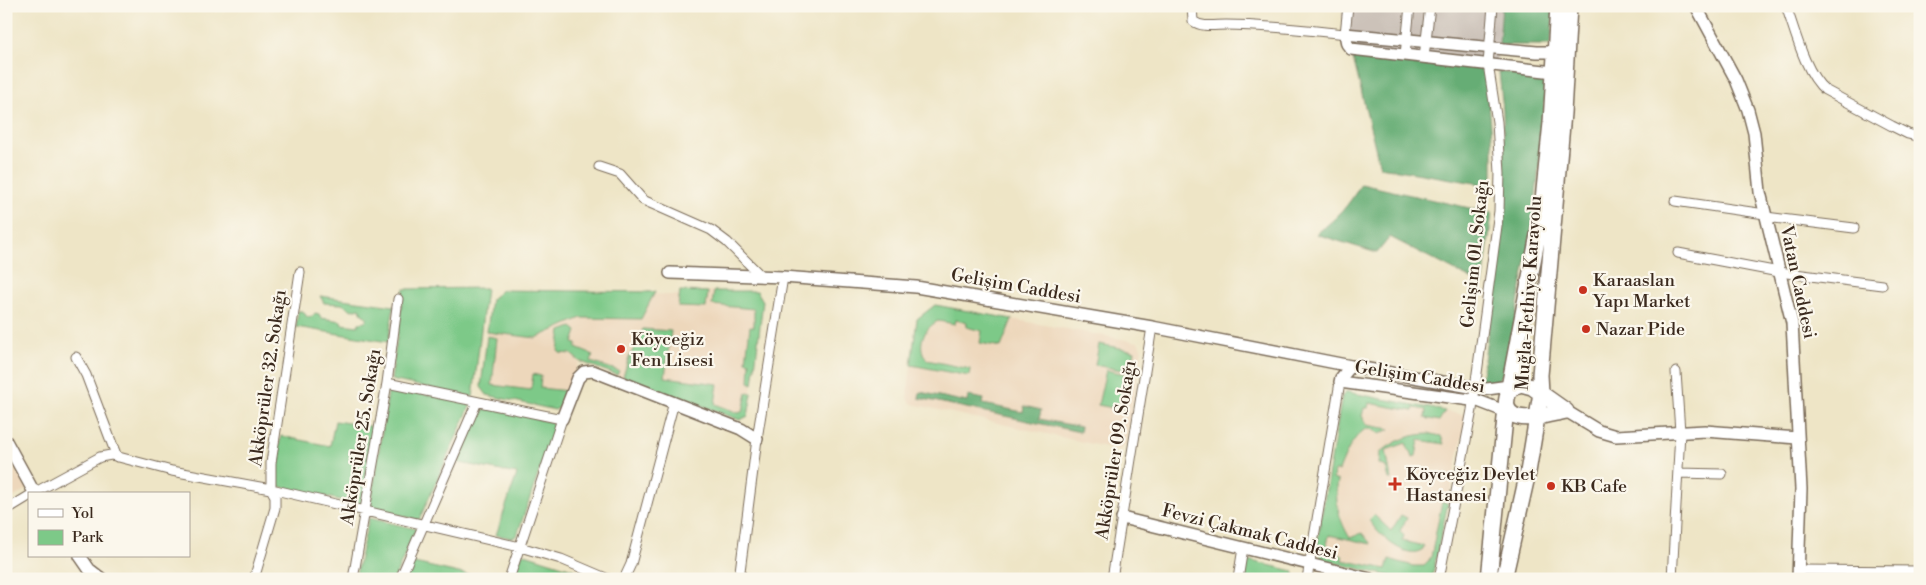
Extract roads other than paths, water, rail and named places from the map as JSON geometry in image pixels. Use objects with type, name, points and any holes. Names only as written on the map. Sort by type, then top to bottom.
[{"type":"highway","name":"Muğla-Fethiye Karayolu","points":[[1489,579],[1510,399],[1541,219],[1558,6]]},
{"type":"highway","name":"Muğla-Fethiye Karayolu","points":[[1504,579],[1528,472],[1540,375],[1563,113],[1569,6]]},
{"type":"highway","points":[[1527,384],[1536,404],[1521,417],[1510,399],[1527,384]]},
{"type":"highway","points":[[1536,404],[1566,412]]},
{"type":"highway","points":[[1536,404],[1566,412]]},
{"type":"street","points":[[1192,6],[1193,21],[1196,24],[1252,26],[1489,48],[1555,52]]},
{"type":"street","points":[[1348,6],[1345,34],[1347,44],[1351,50],[1554,72]]},
{"type":"street","points":[[1405,55],[1410,6]]},
{"type":"street","points":[[1424,57],[1430,6]]},
{"type":"street","name":"Gelişim 01. Sokağı","points":[[1439,579],[1474,400],[1496,244],[1500,192],[1495,107],[1488,64],[1492,6]]},
{"type":"street","name":"Vatan Caddesi","points":[[1696,6],[1736,80],[1748,110],[1754,134],[1757,177],[1793,335],[1801,489],[1798,575]]},
{"type":"street","points":[[1786,6],[1818,84],[1825,90],[1892,126],[1908,134],[1920,137]]},
{"type":"street","points":[[599,167],[620,174],[643,200],[711,230],[727,242],[762,277]]},
{"type":"street","points":[[1675,201],[1854,228]]},
{"type":"street","points":[[1678,253],[1779,272],[1882,285]]},
{"type":"street","name":"Akköprüler 32. Sokağı","points":[[254,579],[276,508],[271,489],[271,463],[300,272]]},
{"type":"street","name":"Gelişim Caddesi","points":[[670,273],[916,287],[1152,327],[1351,366],[1487,389],[1510,399]]},
{"type":"street","points":[[739,579],[757,439],[783,278]]},
{"type":"street","name":"Akköprüler 25. Sokağı","points":[[353,579],[387,383],[398,299]]},
{"type":"street","name":"Akköprüler 09. Sokağı","points":[[1112,579],[1152,327]]},
{"type":"street","points":[[76,356],[86,375],[116,457]]},
{"type":"street","name":"Gelişim Caddesi","points":[[1351,366],[1340,382],[1487,403],[1510,399]]},
{"type":"street","points":[[509,579],[562,419],[581,374],[593,371],[741,429],[757,439]]},
{"type":"street","points":[[1672,579],[1680,432],[1676,372]]},
{"type":"street","points":[[1307,579],[1340,382]]},
{"type":"street","points":[[387,383],[562,419]]},
{"type":"street","points":[[400,579],[476,402]]},
{"type":"street","points":[[624,579],[631,564],[674,402]]},
{"type":"street","points":[[1566,412],[1589,426],[1611,435],[1634,436],[1716,431],[1797,438]]},
{"type":"street","points":[[6,441],[32,492]]},
{"type":"street","points":[[37,492],[106,455],[172,471],[271,489],[520,547],[561,560],[608,579]]},
{"type":"street","points":[[1678,473],[1722,474]]},
{"type":"street","points":[[6,510],[28,497]]},
{"type":"street","name":"Fevzi Çakmak Caddesi","points":[[1122,518],[1370,579]]},
{"type":"street","points":[[1238,579],[1243,548]]},
{"type":"street","points":[[81,558],[89,569],[102,579]]},
{"type":"street","points":[[1798,575],[1920,572]]},
{"type":"place","name":"Karaaslan Yapı Market","points":[[1583,290]]},
{"type":"place","name":"Nazar Pide","points":[[1586,329]]},
{"type":"place","name":"Köyceğiz Fen Lisesi","points":[[621,349]]},
{"type":"place","name":"Köyceğiz Devlet Hastanesi","points":[[1395,484]]},
{"type":"place","name":"KB Cafe","points":[[1551,486]]}]
